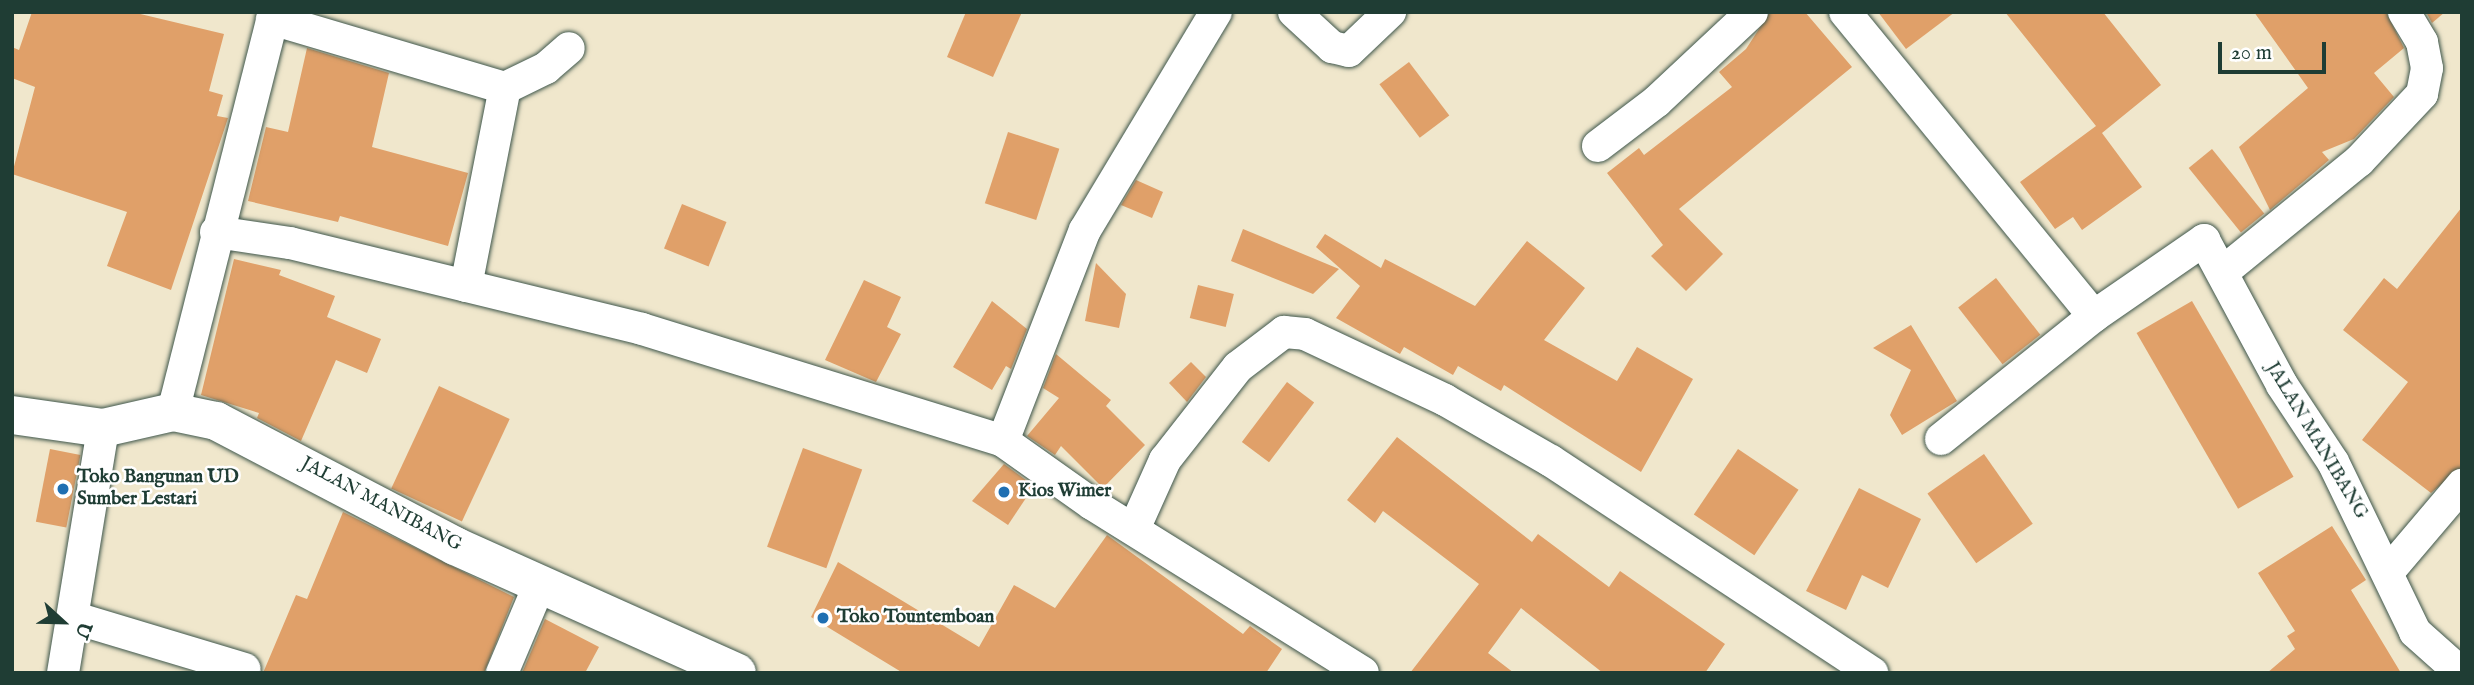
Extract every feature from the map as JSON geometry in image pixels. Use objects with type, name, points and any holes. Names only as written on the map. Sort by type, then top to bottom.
[{"type":"street","points":[[1003,441],[1085,230],[1216,12]]},
{"type":"street","points":[[1294,12],[1332,47],[1349,51],[1390,12]]},
{"type":"street","points":[[1598,146],[1657,101],[1752,12]]},
{"type":"street","points":[[1845,12],[2094,316],[1941,439]]},
{"type":"street","points":[[2224,271],[2359,161],[2423,94],[2427,68],[2422,42],[2404,12]]},
{"type":"street","points":[[173,412],[216,232],[273,16],[505,88],[547,68],[569,48]]},
{"type":"street","points":[[466,286],[505,88]]},
{"type":"street","points":[[216,232],[466,286],[642,329],[1003,441],[1134,528],[1363,673]]},
{"type":"street","name":"JALAN MANIBANG","points":[[2094,316],[2204,240],[2224,271],[2248,327],[2333,462],[2389,571],[2415,632],[2461,673]]},
{"type":"street","points":[[1134,528],[1165,460],[1238,367],[1284,332],[1305,334],[1445,400],[1551,461],[1872,673]]},
{"type":"street","name":"JALAN MANIBANG","points":[[12,415],[103,428],[173,412],[216,421],[264,443],[539,586],[737,673]]},
{"type":"street","points":[[63,673],[75,618],[103,428]]},
{"type":"street","points":[[2389,571],[2462,485]]},
{"type":"street","points":[[502,673],[539,586]]},
{"type":"street","points":[[75,618],[244,669]]},
{"type":"building","points":[[32,12],[132,12],[224,34],[209,91],[223,95],[217,116],[228,118],[171,290],[107,266],[127,212],[12,174],[35,87],[12,78],[12,47],[19,50]]},
{"type":"building","points":[[966,12],[1022,12],[993,77],[947,57]]},
{"type":"building","points":[[1770,12],[1805,12],[1852,67],[1679,209],[1723,254],[1686,291],[1651,256],[1663,245],[1607,173],[1639,148],[1644,155],[1732,87],[1719,72],[1746,49]]},
{"type":"building","points":[[1878,12],[1955,12],[1906,49]]},
{"type":"building","points":[[2005,12],[2103,12],[2161,85],[2102,133],[2142,187],[2082,230],[2073,217],[2055,229],[2020,182],[2096,126]]},
{"type":"building","points":[[2254,12],[2386,12],[2404,48],[2374,73],[2394,97],[2354,139],[2322,152],[2329,160],[2270,210],[2239,147],[2308,88]]},
{"type":"building","points":[[2426,12],[2445,12],[2432,23]]},
{"type":"building","points":[[307,48],[389,73],[372,147],[468,173],[448,246],[340,216],[338,222],[248,201],[266,127],[288,132]]},
{"type":"building","points":[[1409,62],[1449,116],[1420,138],[1379,84]]},
{"type":"building","points":[[1008,132],[1059,149],[1036,220],[985,203]]},
{"type":"building","points":[[2212,149],[2264,214],[2241,232],[2189,168]]},
{"type":"building","points":[[1136,180],[1163,192],[1152,218],[1121,205]]},
{"type":"building","points":[[682,204],[727,222],[709,266],[664,249]]},
{"type":"building","points":[[2462,207],[2462,467],[2431,493],[2362,440],[2408,382],[2343,330],[2384,278],[2397,289]]},
{"type":"building","points":[[1243,229],[1339,269],[1313,294],[1231,261]]},
{"type":"building","points":[[1325,234],[1381,268],[1385,259],[1475,306],[1527,241],[1585,288],[1544,340],[1617,381],[1637,347],[1693,379],[1641,472],[1504,385],[1501,391],[1458,366],[1453,375],[1404,347],[1400,354],[1336,318],[1360,286],[1316,247]]},
{"type":"building","points":[[234,259],[281,270],[279,275],[335,296],[327,317],[381,339],[367,373],[336,360],[301,441],[257,418],[259,413],[201,395]]},
{"type":"building","points":[[1096,263],[1126,294],[1119,328],[1085,321]]},
{"type":"building","points":[[1996,278],[2040,335],[2003,364],[1958,308]]},
{"type":"building","points":[[864,280],[901,297],[887,327],[901,334],[876,382],[825,360]]},
{"type":"building","points":[[1198,285],[1234,294],[1226,327],[1190,318]]},
{"type":"building","points":[[992,301],[1027,329],[1011,369],[1006,366],[992,390],[953,367]]},
{"type":"building","points":[[2192,301],[2294,477],[2238,509],[2137,333]]},
{"type":"building","points":[[1911,325],[1957,401],[1902,435],[1890,415],[1911,370],[1873,348]]},
{"type":"building","points":[[1056,354],[1111,400],[1106,406],[1145,445],[1103,488],[1061,446],[1055,455],[1027,436],[1059,398],[1043,388]]},
{"type":"building","points":[[1191,362],[1206,377],[1187,402],[1169,383]]},
{"type":"building","points":[[1287,382],[1314,402],[1269,462],[1242,442]]},
{"type":"building","points":[[439,386],[510,419],[462,521],[391,488]]},
{"type":"building","points":[[1397,437],[1532,542],[1538,534],[1609,587],[1620,571],[1725,644],[1705,673],[1603,673],[1521,608],[1488,653],[1514,673],[1410,673],[1479,584],[1383,511],[1375,523],[1347,500]]},
{"type":"building","points":[[803,448],[862,470],[826,568],[767,547]]},
{"type":"building","name":"Toko Bangunan UD Sumber Lestari","points":[[50,449],[80,455],[66,528],[36,522]]},
{"type":"building","points":[[1738,449],[1799,490],[1754,555],[1694,514]]},
{"type":"building","points":[[1984,454],[2033,524],[1976,563],[1927,494]]},
{"type":"building","name":"Kios Wimer","points":[[1004,464],[1034,486],[1008,525],[972,501]]},
{"type":"building","points":[[1859,488],[1921,519],[1888,588],[1862,575],[1846,610],[1806,591]]},
{"type":"building","points":[[343,512],[514,597],[484,673],[263,673],[296,595],[307,599]]},
{"type":"building","points":[[2332,526],[2366,580],[2351,590],[2401,673],[2267,673],[2295,649],[2287,636],[2295,631],[2258,573]]},
{"type":"building","points":[[1107,535],[1243,634],[1250,626],[1282,649],[1266,673],[903,673],[811,617],[838,562],[979,647],[1014,585],[1055,608]]},
{"type":"building","points":[[545,619],[599,647],[585,673],[522,673]]},
{"type":"place","name":"Toko Bangunan UD Sumber Lestari","points":[[63,489]]},
{"type":"place","name":"Kios Wimer","points":[[1004,492]]},
{"type":"place","name":"Toko Tountemboan","points":[[823,618]]}]
